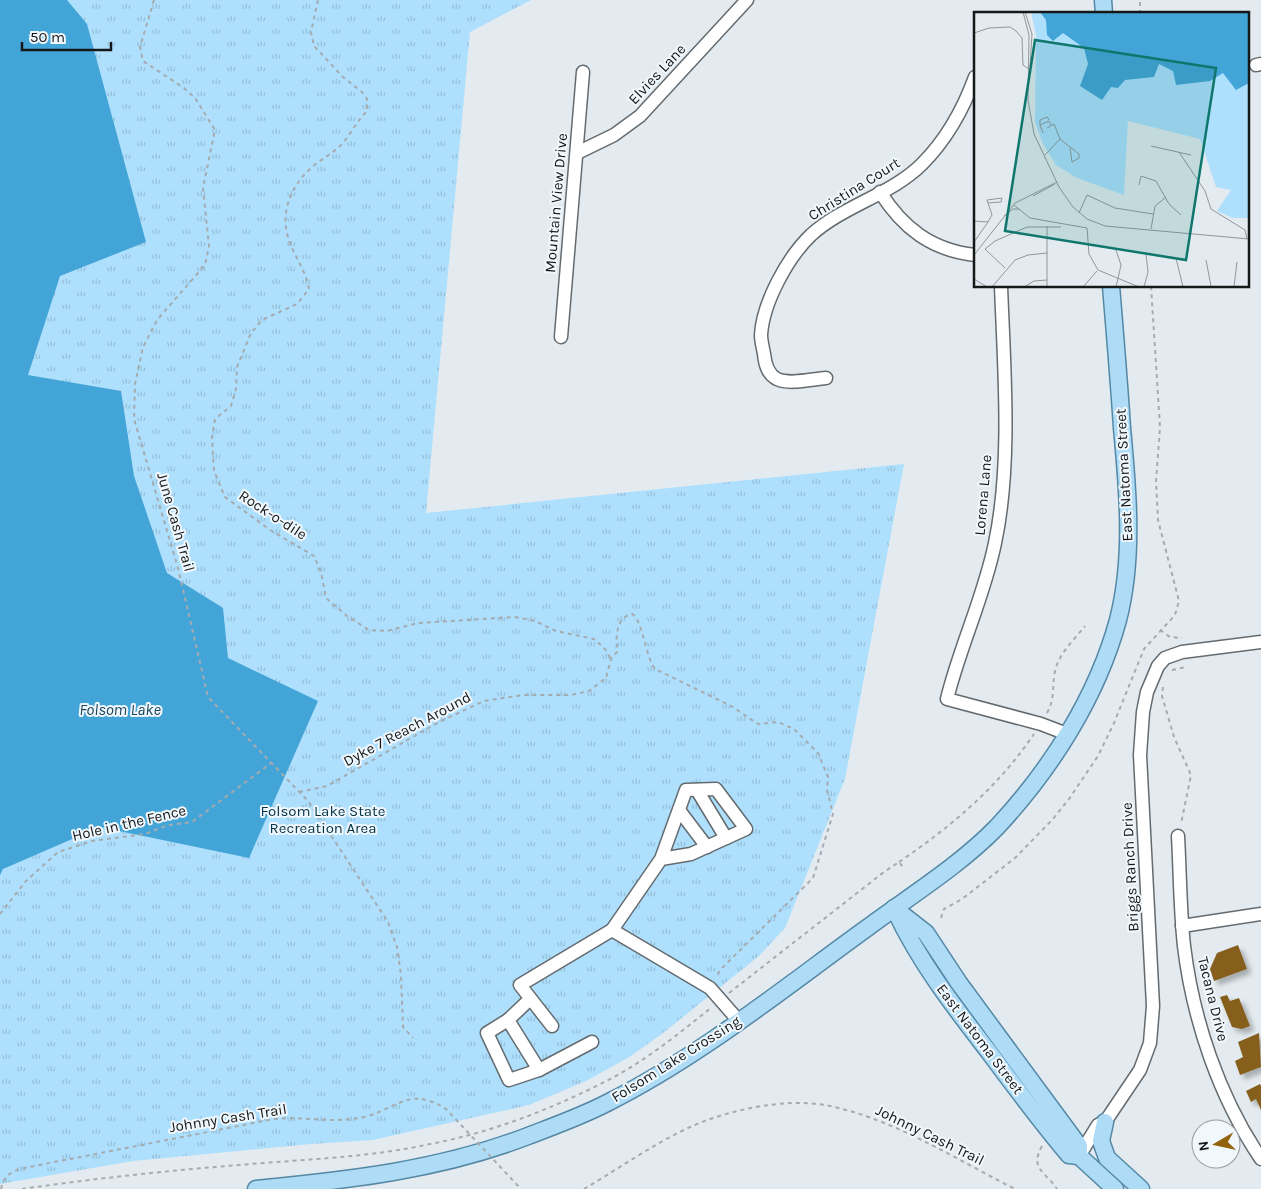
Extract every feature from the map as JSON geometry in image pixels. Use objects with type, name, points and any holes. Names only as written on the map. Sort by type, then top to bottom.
[{"type":"main road","name":"East Natoma Street","points":[[894,908],[970,851],[996,828],[1037,780],[1067,734],[1099,675],[1119,618],[1128,555],[1127,488],[1110,288]]},
{"type":"main road","name":"East Natoma Street","points":[[894,908],[910,943],[963,1018],[1052,1135],[1069,1155],[1079,1156],[1115,1189]]},
{"type":"main road","name":"East Natoma Street","points":[[894,908],[926,933],[959,982],[1079,1146],[1079,1156]]},
{"type":"main road","name":"Folsom Lake Crossing","points":[[256,1189],[397,1173],[437,1164],[526,1137],[606,1104],[670,1067],[894,908]]},
{"type":"main road","points":[[1105,1122],[1101,1141],[1107,1158],[1141,1189]]},
{"type":"street","name":"Elvies Lane","points":[[577,154],[614,135],[640,116],[747,0]]},
{"type":"street","name":"Mountain View Drive","points":[[561,338],[583,72]]},
{"type":"street","name":"Christina Court","points":[[826,378],[785,381],[777,379],[768,371],[761,335],[775,290],[784,269],[796,251],[825,223],[880,192],[921,165],[936,148],[965,106],[974,80]]},
{"type":"street","points":[[880,192],[897,217],[923,239],[948,250],[974,254]]},
{"type":"street","name":"Lorena Lane","points":[[1001,288],[1004,470],[1001,509],[986,576],[954,671],[947,699],[1041,724]]},
{"type":"street","name":"Briggs Ranch Drive","points":[[1079,1156],[1098,1125],[1105,1122],[1140,1070],[1150,1043],[1152,1024],[1140,755],[1143,712],[1147,692],[1158,666],[1165,658],[1182,652],[1261,642]]},
{"type":"street","points":[[1041,724],[1067,734]]},
{"type":"street","points":[[552,1026],[520,985],[612,930],[661,859],[686,790],[716,789],[746,829],[691,854],[661,859]]},
{"type":"street","points":[[697,790],[726,838]]},
{"type":"street","points":[[679,810],[707,847]]},
{"type":"street","name":"Tacana Drive","points":[[1178,836],[1182,926],[1190,983],[1209,1052],[1237,1117],[1261,1159]]},
{"type":"street","points":[[1182,926],[1261,914]]},
{"type":"street","points":[[612,930],[710,988],[738,1020]]},
{"type":"street","points":[[530,999],[508,1020],[487,1033],[509,1080],[539,1070],[592,1042]]},
{"type":"street","points":[[508,1020],[539,1070]]},
{"type":"path","name":"June Cash Trail","points":[[154,0],[140,46],[144,61],[184,88],[195,98],[215,130],[203,188],[209,246],[205,265],[157,320],[144,347],[135,384],[134,419],[178,568],[208,697],[309,802],[388,922],[396,947],[401,976],[400,999],[403,1027],[413,1038]]},
{"type":"path","name":"Rock-o-dile","points":[[318,0],[311,32],[314,46],[343,77],[362,92],[367,99],[367,111],[356,122],[341,145],[326,159],[312,167],[293,190],[285,212],[287,233],[297,261],[308,279],[309,289],[297,304],[262,320],[251,333],[237,367],[236,389],[231,406],[215,419],[212,438],[214,471],[225,497],[270,530],[314,556],[321,572],[326,598],[347,616],[369,630],[387,631],[418,623],[515,618],[534,621],[556,631],[594,639],[605,648],[611,660]]},
{"type":"path","name":"Dyke 7 Reach Around","points":[[299,792],[327,786],[439,722],[484,701],[523,695],[571,695],[590,691],[606,678],[611,660],[617,652],[616,641],[620,621],[626,615],[632,614],[640,623],[642,640],[655,669],[730,706],[758,724],[778,722],[794,729],[818,753],[828,776],[827,790],[833,814],[813,878],[721,969],[710,988]]},
{"type":"path","points":[[22,1189],[156,1173],[380,1153],[433,1144],[483,1131],[567,1100],[616,1076],[660,1048],[899,862],[970,810],[1006,772],[1041,724],[1050,708],[1055,670],[1060,657],[1085,626]]},
{"type":"path","points":[[1160,630],[1170,637],[1182,638]]},
{"type":"path","points":[[1168,675],[1172,670],[1186,667]]},
{"type":"path","points":[[1164,680],[1162,696],[1164,704],[1174,737],[1190,775],[1178,836]]},
{"type":"path","name":"Hole in the Fence","points":[[0,914],[26,881],[58,852],[92,841],[145,834],[168,825],[192,822],[271,763]]},
{"type":"path","points":[[899,862],[903,867]]},
{"type":"path","name":"Johnny Cash Trail","points":[[4,1179],[9,1173],[24,1168],[288,1118],[343,1121],[382,1113],[409,1099],[436,1103],[446,1109],[521,1189]]},
{"type":"path","name":"Johnny Cash Trail","points":[[584,1189],[686,1129],[712,1118],[762,1107],[813,1104],[867,1117],[899,1130],[1015,1189]]},
{"type":"path","points":[[1052,1135],[1042,1145],[1037,1154],[1036,1163],[1040,1171],[1057,1189]]},
{"type":"path","points":[[0,1177],[4,1179],[2,1189]]},
{"type":"green space","name":"Folsom Lake State Recreation Area","points":[[0,0],[531,0],[470,32],[426,513],[904,464],[845,779],[785,928],[759,956],[663,1033],[631,1056],[586,1081],[529,1105],[373,1140],[133,1161],[0,1184]]},
{"type":"water","name":"Folsom Lake","points":[[0,0],[67,0],[87,24],[146,242],[60,276],[28,375],[121,391],[134,476],[167,573],[223,608],[228,658],[318,701],[249,858],[100,827],[3,869],[0,875]]},
{"type":"building","points":[[1238,945],[1247,969],[1214,981],[1210,969],[1217,953]]},
{"type":"building","points":[[1227,995],[1230,1001],[1239,998],[1250,1026],[1242,1029],[1232,1027],[1220,997]]},
{"type":"building","points":[[1259,1033],[1261,1067],[1240,1075],[1235,1061],[1243,1057],[1238,1042]]},
{"type":"building","points":[[1260,1084],[1261,1110],[1256,1099],[1251,1102],[1246,1091]]}]
